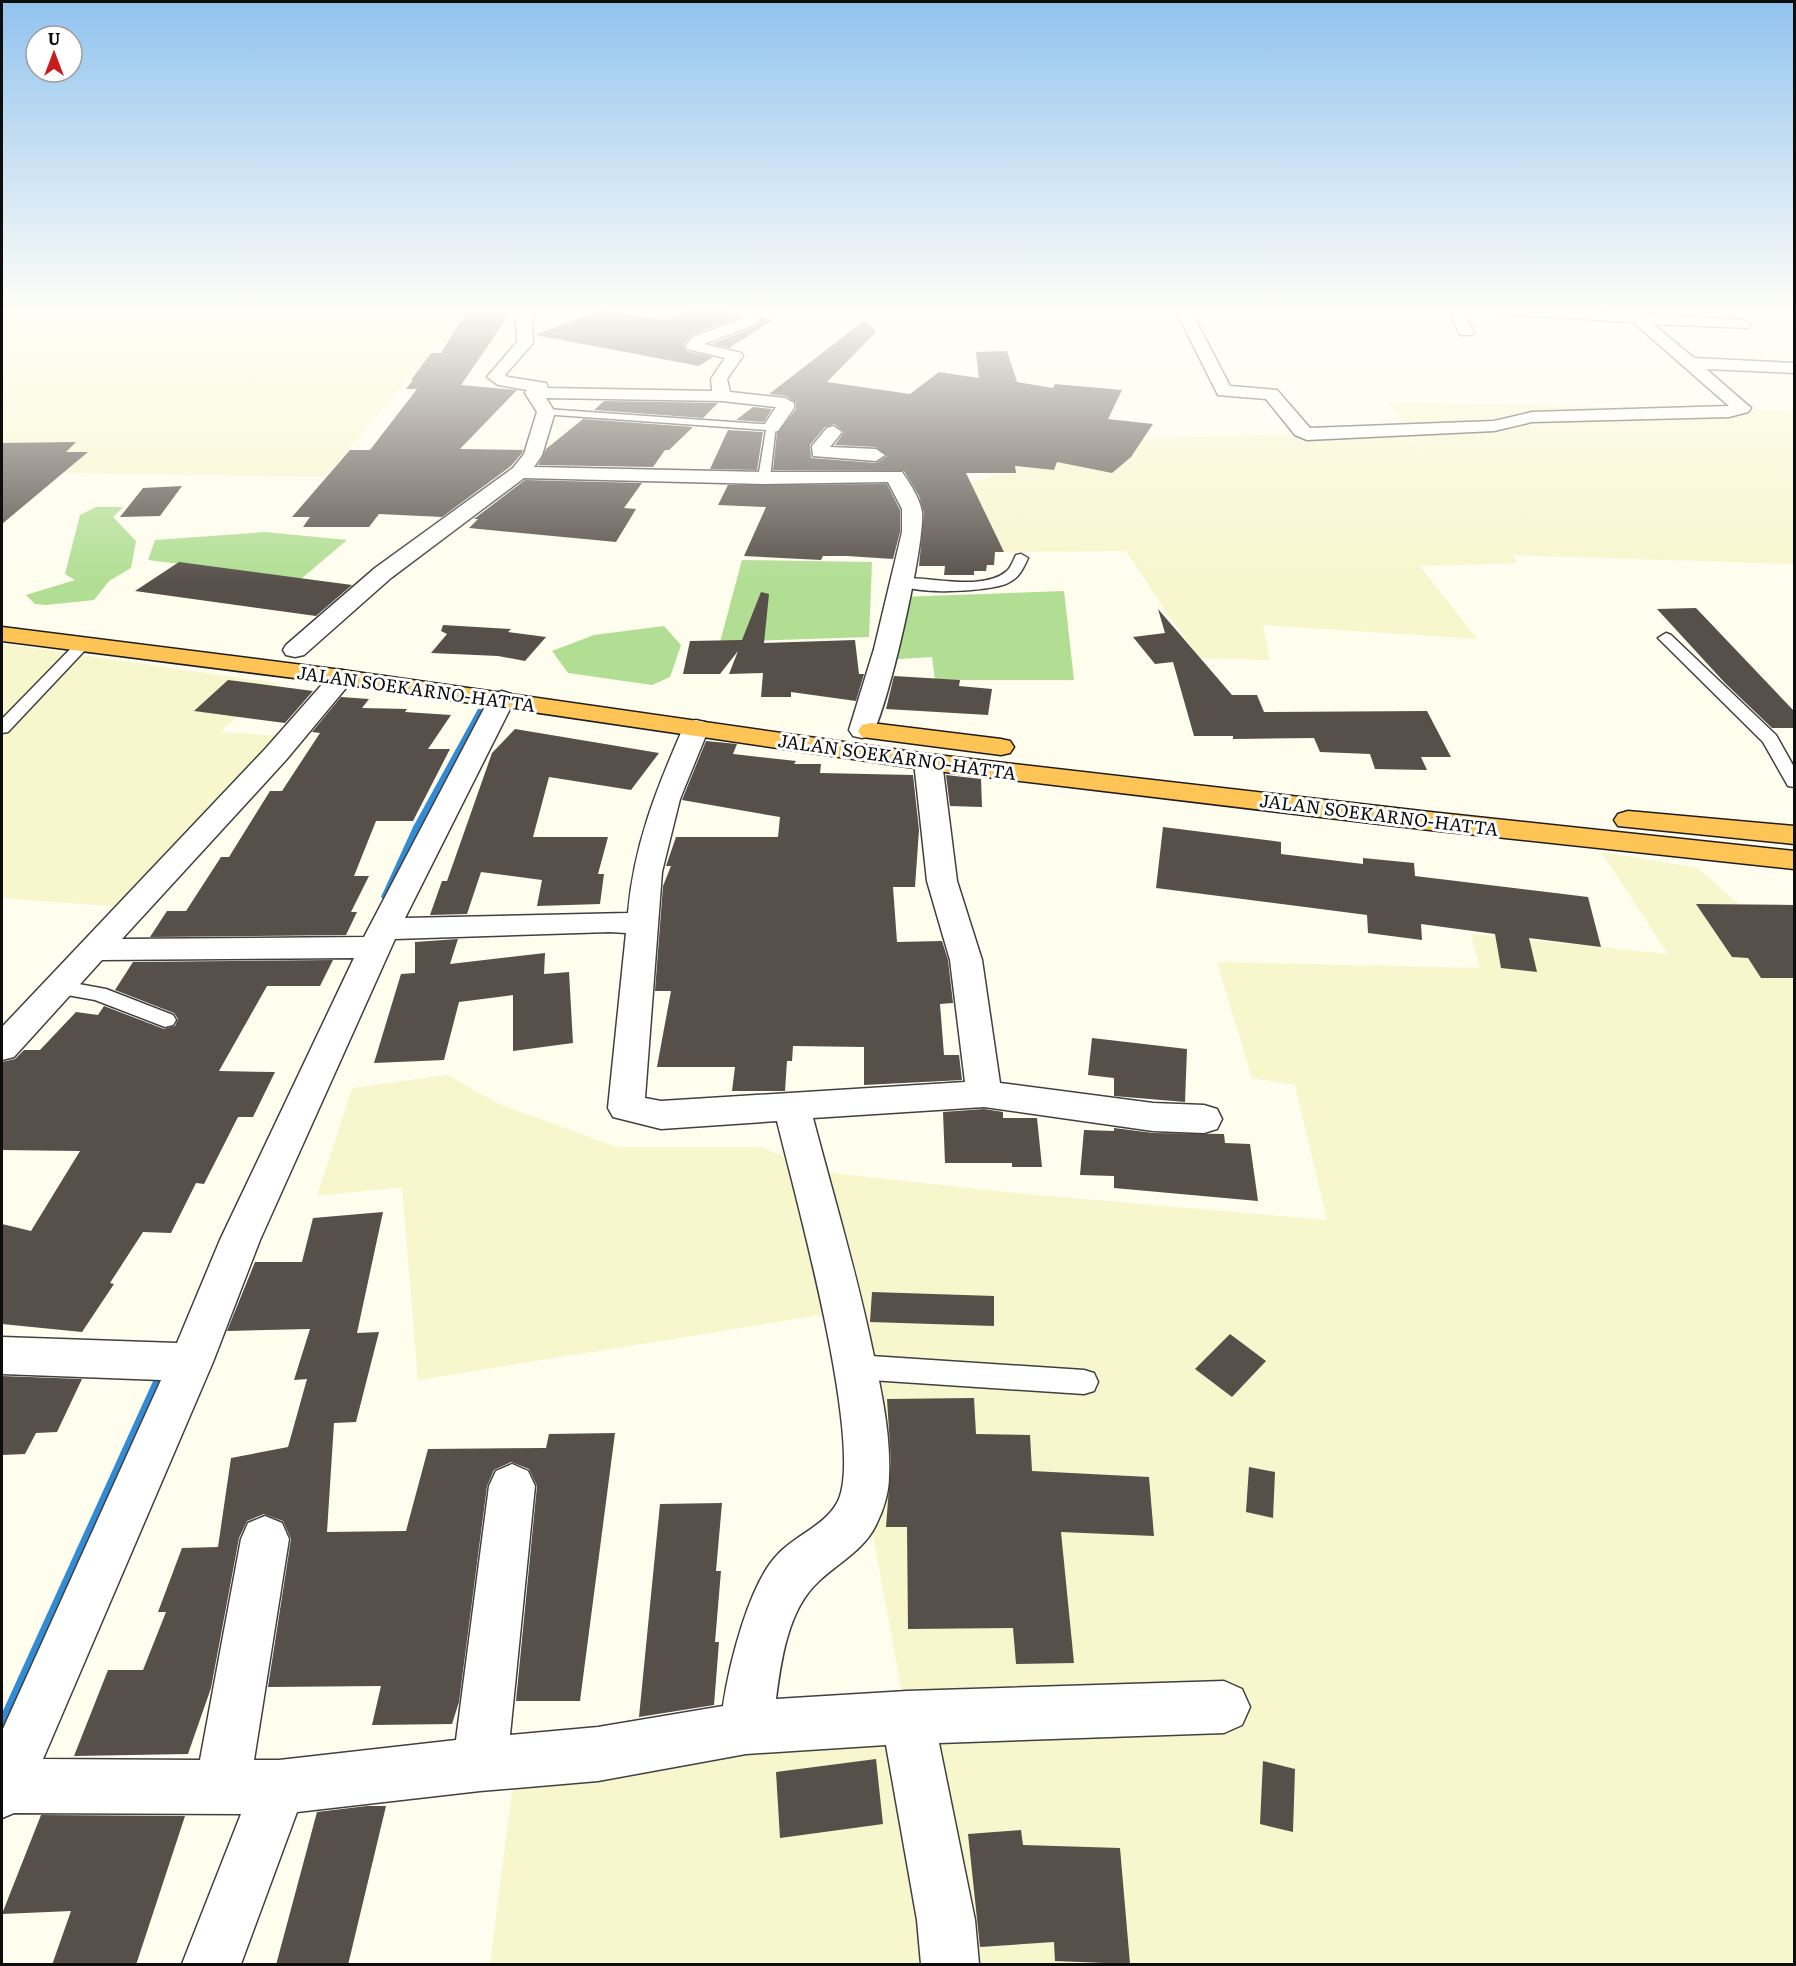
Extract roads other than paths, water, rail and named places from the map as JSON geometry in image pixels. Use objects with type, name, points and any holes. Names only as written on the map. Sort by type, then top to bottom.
[{"type":"highway","name":"JALAN SOEKARNO-HATTA","points":[[2,611],[295,650],[696,728],[928,762],[1430,821],[1794,860]]},
{"type":"highway","name":"JALAN SOEKARNO-HATTA","points":[[2,634],[342,677],[456,694],[490,688],[862,730],[1283,783],[1794,835]]},
{"type":"street","points":[[295,650],[383,573],[519,472],[533,455],[546,412],[539,401]]},
{"type":"street","points":[[764,401],[784,403],[785,408],[772,427]]},
{"type":"street","points":[[1276,401],[1306,434],[1494,426],[1532,417],[1729,412],[1742,408],[1733,401]]},
{"type":"street","points":[[833,432],[821,446],[820,452],[885,457],[892,463],[895,476],[914,516],[903,582],[862,730]]},
{"type":"street","points":[[519,472],[764,478],[895,476]]},
{"type":"street","points":[[2,1048],[276,754],[342,677]]},
{"type":"street","points":[[490,688],[366,943],[240,1240],[168,1362],[2,1788],[279,1787],[480,1764],[598,1754],[746,1728],[907,1717],[1224,1707]]},
{"type":"street","points":[[696,728],[666,799],[647,872],[626,1108],[661,1114],[984,1094],[1154,1117],[1204,1119]]},
{"type":"street","points":[[928,762],[942,881],[966,960],[984,1094]]},
{"type":"street","points":[[93,950],[366,943],[610,922],[643,924]]},
{"type":"street","points":[[746,1728],[754,1665],[768,1618],[792,1574],[833,1540],[859,1512],[868,1470],[856,1367],[791,1106]]},
{"type":"street","points":[[2,1355],[168,1362]]},
{"type":"street","points":[[480,1764],[512,1486]]},
{"type":"street","points":[[222,1787],[265,1539]]},
{"type":"street","points":[[907,1717],[946,1920],[950,1965]]},
{"type":"street","points":[[212,1965],[279,1787]]},
{"type":"lane","points":[[546,412],[772,427],[764,478]]},
{"type":"lane","points":[[903,582],[955,587],[987,585],[1014,574],[1019,569],[1021,558]]},
{"type":"lane","points":[[1666,638],[1770,739],[1794,782]]},
{"type":"lane","points":[[2,728],[83,644]]},
{"type":"lane","points":[[57,987],[99,994],[165,1020]]},
{"type":"lane","points":[[856,1367],[1084,1382]]},
{"type":"waterway","points":[[386,897],[418,827],[481,711]]},
{"type":"waterway","points":[[2,1731],[166,1368]]}]
